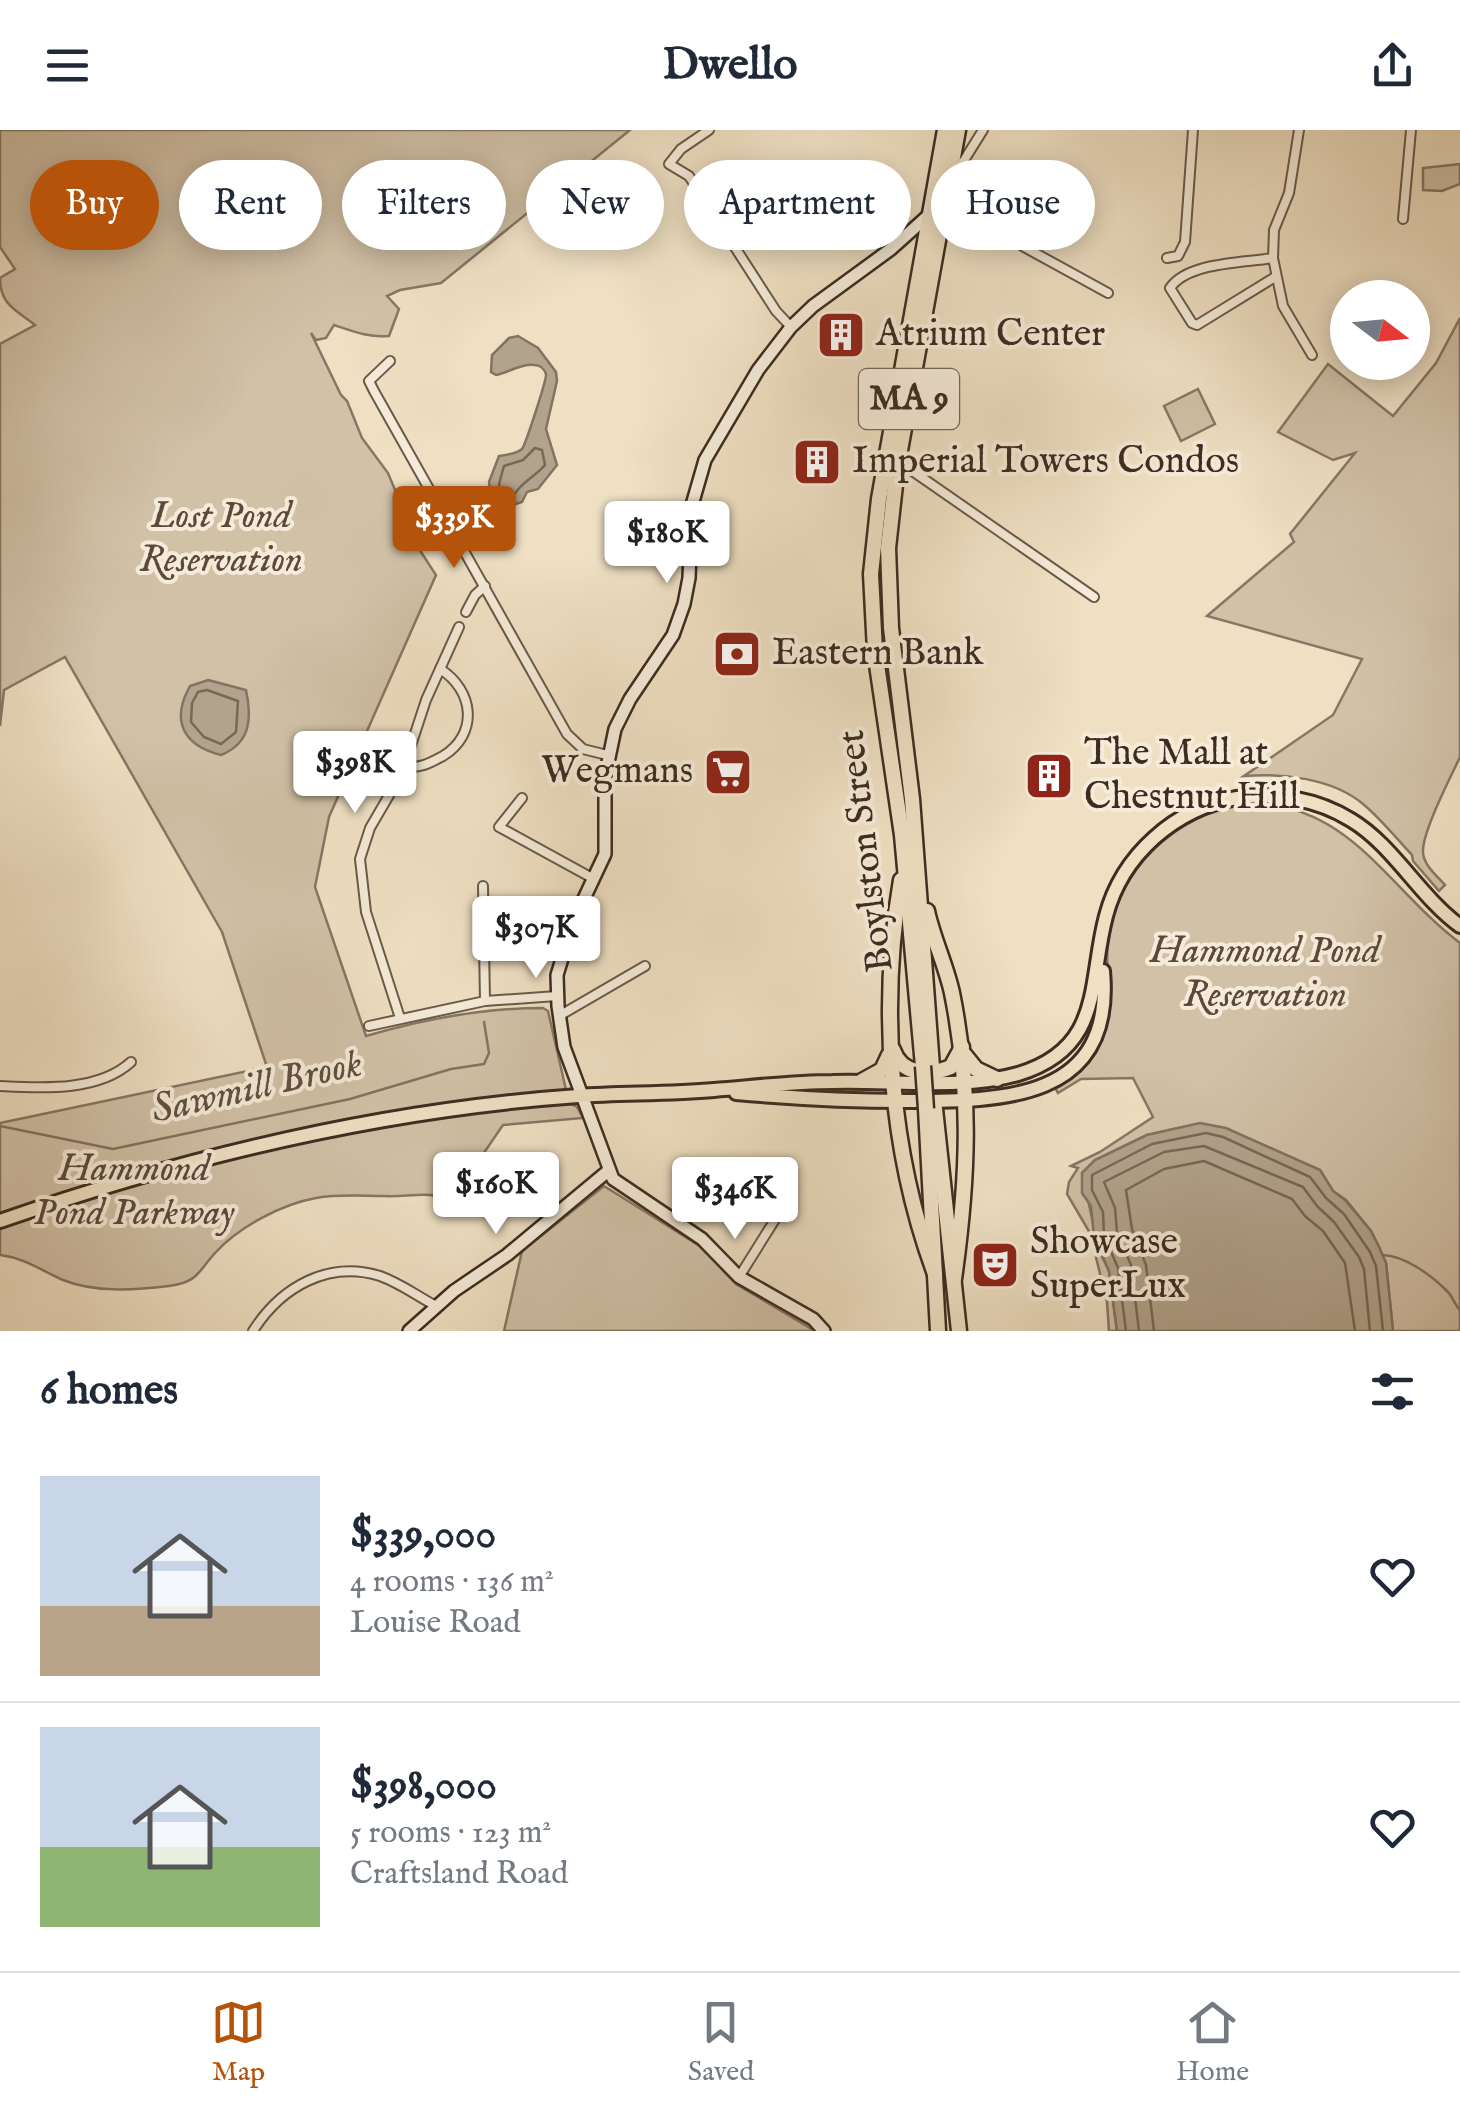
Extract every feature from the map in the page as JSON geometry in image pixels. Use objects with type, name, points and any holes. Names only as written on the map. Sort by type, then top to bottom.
[{"type":"highway","name":"Boylston Street","points":[[911,858],[875,651],[871,574],[877,509],[945,130]]},
{"type":"highway","name":"Boylston Street","points":[[953,160],[958,130]]},
{"type":"highway","name":"Boylston Street","points":[[936,250],[898,462],[890,522],[888,587],[931,1109],[959,1331]]},
{"type":"highway","points":[[911,858],[892,936],[894,1101],[914,1212],[935,1274]]},
{"type":"highway","points":[[911,858],[950,983],[966,1081],[964,1217],[954,1279]]},
{"type":"highway","points":[[892,1044],[898,1062],[916,1072],[947,1069],[962,1050]]},
{"type":"highway","points":[[862,1081],[882,1070],[892,1044]]},
{"type":"highway","points":[[962,1050],[976,1068],[996,1079]]},
{"type":"highway","name":"Boylston Street","points":[[931,1109],[938,1331]]},
{"type":"main road","points":[[0,1221],[160,1168],[418,1113],[580,1096],[759,1085],[996,1079],[1039,1066],[1074,1037],[1086,1018],[1094,994],[1109,906],[1119,882],[1150,842],[1170,825],[1199,809],[1229,800],[1258,796],[1301,800],[1354,822],[1384,848],[1428,900],[1460,926]]},
{"type":"main road","points":[[715,1090],[894,1101],[997,1100],[1034,1092],[1075,1066],[1091,1045],[1102,1018],[1100,944]]},
{"type":"street","points":[[709,130],[681,149],[670,164],[689,176],[776,311],[791,326]]},
{"type":"street","points":[[965,160],[984,130]]},
{"type":"street","points":[[1167,258],[1178,256],[1185,242],[1193,130]]},
{"type":"street","points":[[1299,130],[1289,193],[1274,230],[1272,258],[1284,306],[1312,355]]},
{"type":"street","points":[[1403,219],[1411,130]]},
{"type":"street","points":[[911,232],[930,214]]},
{"type":"street","points":[[911,243],[924,245]]},
{"type":"street","points":[[824,1331],[814,1319],[739,1277],[702,1239],[620,1184],[608,1171],[580,1096],[559,1016],[557,975],[564,948],[606,847],[608,756],[624,709],[667,645],[681,615],[689,580],[692,506],[702,468],[758,370],[791,326],[891,250]]},
{"type":"street","points":[[1029,250],[1108,294]]},
{"type":"street","points":[[1272,258],[1198,271],[1174,282],[1170,288],[1192,324],[1198,326],[1275,277]]},
{"type":"street","points":[[390,361],[369,382],[567,734],[584,749],[608,756]]},
{"type":"street","points":[[898,462],[1094,597]]},
{"type":"street","points":[[466,612],[475,594],[485,586]]},
{"type":"street","points":[[400,1018],[369,925],[360,869],[362,848],[405,766],[422,710],[459,628]]},
{"type":"street","points":[[405,766],[422,766],[450,751],[467,728],[465,699],[456,682],[440,669]]},
{"type":"street","points":[[522,798],[499,827],[595,877]]},
{"type":"street","points":[[483,886],[485,1001]]},
{"type":"street","points":[[559,1016],[645,966]]},
{"type":"street","points":[[369,1026],[485,1001],[557,996]]},
{"type":"street","points":[[0,1086],[68,1086],[114,1074],[131,1062]]},
{"type":"street","points":[[728,1164],[786,1202],[739,1277]]},
{"type":"street","points":[[409,1331],[608,1171]]},
{"type":"street","points":[[253,1331],[264,1314],[303,1281],[342,1271],[380,1276],[436,1306]]},
{"type":"green space","points":[[0,130],[630,130],[593,160],[526,160],[526,214],[506,230],[506,160],[342,160],[342,250],[482,250],[441,283],[387,296],[399,309],[389,336],[368,335],[334,325],[326,338],[316,340],[311,333],[362,438],[388,473],[421,552],[436,575],[329,817],[315,887],[366,1036],[476,1012],[543,1008],[548,1011],[569,1103],[577,1107],[583,1118],[503,1125],[479,1160],[491,1185],[512,1204],[483,1206],[424,1195],[333,1196],[303,1201],[275,1211],[237,1234],[192,1278],[156,1287],[88,1287],[0,1255],[0,1123],[267,1067],[222,932],[65,657],[4,690],[0,726],[0,344],[35,325],[10,306],[3,295],[0,278],[15,269],[0,247]]},
{"type":"green space","points":[[1460,164],[1460,184],[1442,191],[1423,190],[1423,168]]},
{"type":"green space","name":"Hammond Pond Reservation","points":[[1460,318],[1460,757],[1423,850],[1427,865],[1445,885],[1439,891],[1412,855],[1351,795],[1306,779],[1244,776],[1333,715],[1362,659],[1207,616],[1294,542],[1290,534],[1355,453],[1333,460],[1278,432],[1328,364],[1330,380],[1348,380],[1393,416],[1422,380],[1430,380],[1430,370]]},
{"type":"green space","points":[[1198,389],[1215,424],[1181,441],[1164,406]]},
{"type":"green space","name":"Hammond Pond Reservation","points":[[1250,803],[1285,807],[1316,818],[1342,834],[1460,943],[1460,1331],[1393,1331],[1386,1263],[1379,1247],[1371,1231],[1346,1200],[1333,1191],[1320,1170],[1247,1138],[1183,1127],[1147,1135],[1095,1160],[1082,1173],[1099,1250],[1109,1271],[1117,1331],[1109,1331],[1107,1302],[1090,1233],[1067,1194],[1078,1168],[1071,1166],[1153,1117],[1133,1078],[1081,1079],[1058,1093],[1055,1088],[1083,1064],[1101,1032],[1108,1007],[1107,953],[1113,917],[1137,869],[1174,832],[1223,809]]},
{"type":"green space","points":[[604,1186],[703,1248],[736,1284],[815,1331],[504,1331],[522,1251]]},
{"type":"water","points":[[518,336],[538,348],[556,372],[546,429],[557,465],[538,489],[527,492],[522,502],[507,507],[491,500],[489,482],[499,456],[522,449],[546,374],[539,366],[529,365],[496,375],[491,372],[492,355],[509,338]]},
{"type":"water","points":[[208,680],[246,690],[248,700],[249,720],[244,737],[221,755],[189,738],[181,720],[190,686]]},
{"type":"water","points":[[1200,1123],[1226,1128],[1320,1170],[1333,1191],[1371,1231],[1379,1247],[1386,1263],[1393,1331],[1117,1331],[1109,1271],[1094,1237],[1091,1206],[1082,1193],[1082,1173],[1095,1160],[1147,1135]]},
{"type":"waterway","name":"Sawmill Brook","points":[[0,1126],[113,1149],[350,1099],[451,1069],[484,1064],[489,1053],[484,1022]]},
{"type":"waterway","points":[[1383,1255],[1400,1259],[1425,1273],[1448,1292],[1460,1310]]},
{"type":"place","name":"Atrium Center","points":[[841,335]]},
{"type":"place","name":"Imperial Towers Condos","points":[[817,462]]},
{"type":"place","name":"Eastern Bank","points":[[737,654]]},
{"type":"place","name":"Wegmans","points":[[728,772]]},
{"type":"place","name":"The Mall at Chestnut Hill","points":[[1049,776]]},
{"type":"place","name":"Showcase SuperLux","points":[[995,1265]]},
{"type":"park label","name":"Lost Pond Reservation","points":[[221,539]]},
{"type":"park label","name":"Hammond Pond Parkway","points":[[134,1192]]}]
